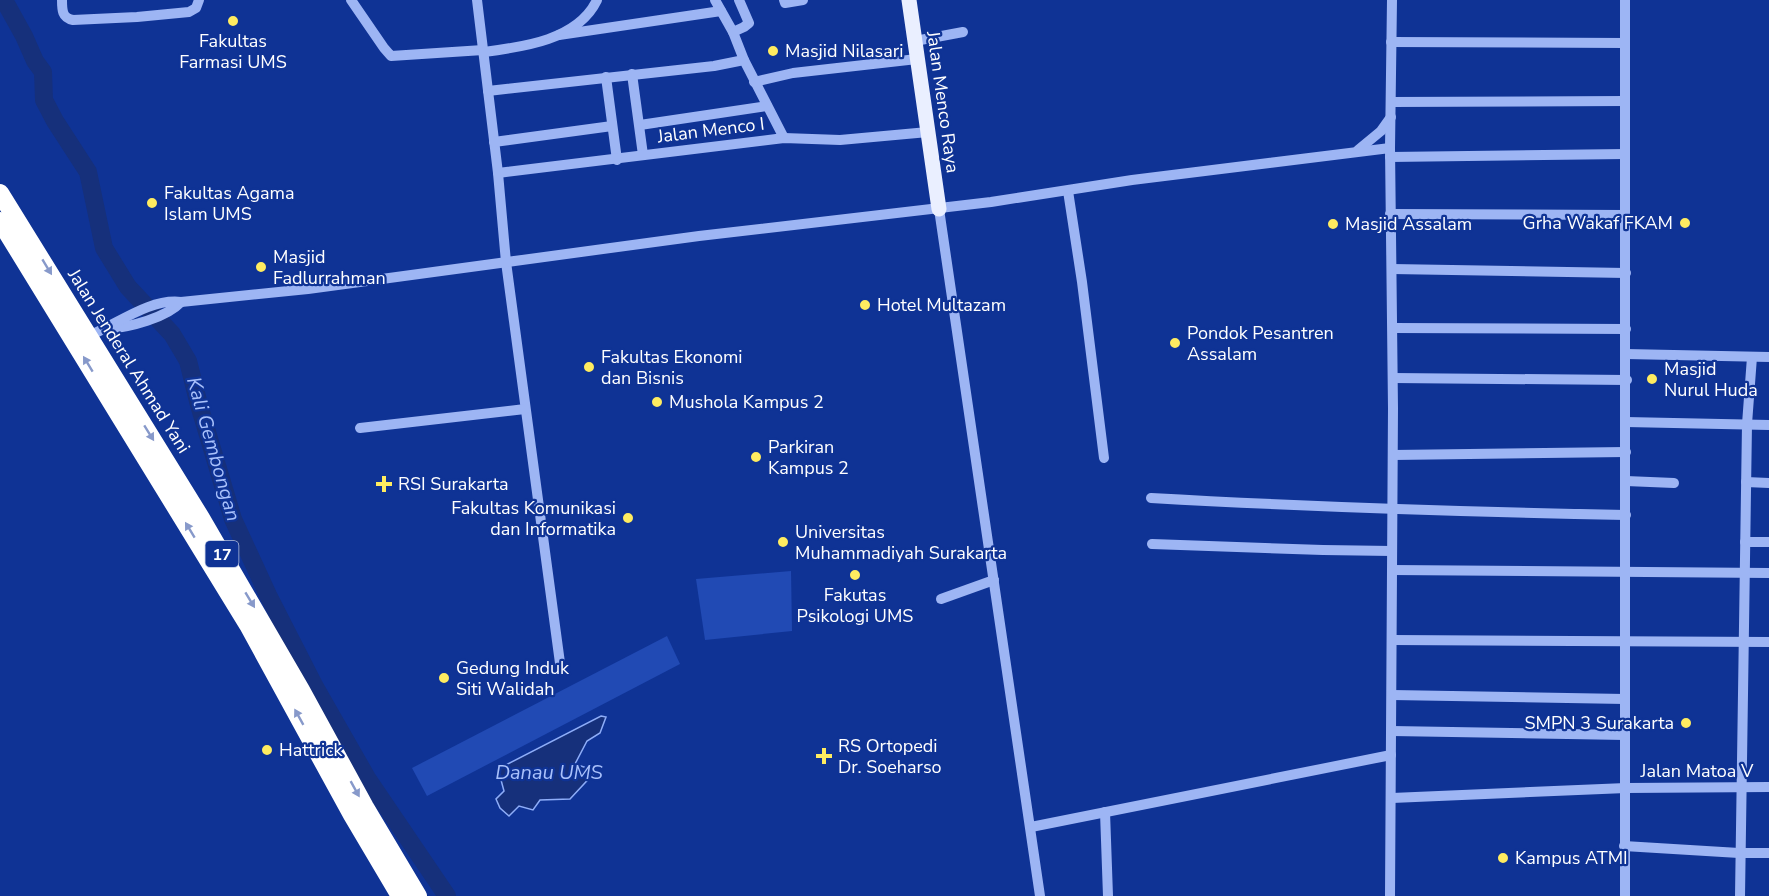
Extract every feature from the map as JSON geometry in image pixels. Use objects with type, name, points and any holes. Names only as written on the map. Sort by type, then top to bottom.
[{"type":"highway","name":"Jalan Jenderal Ahmad Yani","points":[[0,193],[81,339],[248,625],[352,815],[400,896]]},
{"type":"highway","name":"Jalan Jenderal Ahmad Yani","points":[[0,221],[201,518],[418,896]]},
{"type":"main road","name":"Jalan Menco Raya","points":[[909,0],[939,209]]},
{"type":"street","points":[[62,0],[63,13],[67,18],[73,20],[189,12],[196,8],[199,0]]},
{"type":"street","points":[[351,0],[391,56],[519,47],[559,35],[721,11]]},
{"type":"street","points":[[477,0],[498,173],[506,262],[560,663]]},
{"type":"street","points":[[559,35],[585,17],[597,0]]},
{"type":"street","points":[[715,0],[784,138]]},
{"type":"street","points":[[733,32],[744,27],[749,21],[739,0]]},
{"type":"street","points":[[784,0],[785,3],[803,0]]},
{"type":"street","points":[[1390,896],[1393,511],[1393,328],[1390,214],[1392,0]]},
{"type":"street","points":[[1625,0],[1627,380],[1625,896]]},
{"type":"street","points":[[915,41],[963,32]]},
{"type":"street","points":[[1391,42],[1625,43]]},
{"type":"street","points":[[754,82],[793,74],[917,59]]},
{"type":"street","points":[[488,91],[744,60]]},
{"type":"street","points":[[632,75],[643,155]]},
{"type":"street","points":[[606,77],[616,160]]},
{"type":"street","points":[[1391,102],[1625,101]]},
{"type":"street","points":[[640,125],[767,106]]},
{"type":"street","points":[[1356,152],[1381,131],[1391,117]]},
{"type":"street","points":[[494,142],[612,126]]},
{"type":"street","name":"Jalan Menco I","points":[[498,173],[784,138],[840,140],[928,132]]},
{"type":"street","points":[[81,339],[108,329],[126,327],[144,315],[168,306],[699,236],[939,209],[1132,180],[1356,152],[1625,154]]},
{"type":"street","points":[[1068,191],[1104,458]]},
{"type":"street","points":[[939,209],[1040,896]]},
{"type":"street","points":[[1390,214],[1625,215]]},
{"type":"street","points":[[1392,269],[1626,273]]},
{"type":"street","points":[[1393,328],[1626,329]]},
{"type":"street","points":[[1626,354],[1769,357]]},
{"type":"street","points":[[1740,896],[1747,424],[1752,357]]},
{"type":"street","points":[[1393,378],[1627,380]]},
{"type":"street","points":[[360,428],[525,409]]},
{"type":"street","points":[[1626,422],[1769,425]]},
{"type":"street","points":[[1393,455],[1626,452]]},
{"type":"street","points":[[1626,481],[1674,483]]},
{"type":"street","points":[[1746,482],[1769,483]]},
{"type":"street","points":[[1151,498],[1263,505],[1329,505],[1393,511],[1626,515]]},
{"type":"street","points":[[1745,542],[1769,542]]},
{"type":"street","points":[[1152,544],[1392,551]]},
{"type":"street","points":[[1392,570],[1769,573]]},
{"type":"street","points":[[941,599],[994,580]]},
{"type":"street","points":[[1392,640],[1769,642]]},
{"type":"street","points":[[1392,695],[1625,699]]},
{"type":"street","points":[[1392,731],[1625,735]]},
{"type":"street","points":[[1031,826],[1391,755]]},
{"type":"street","name":"Jalan Matoa V","points":[[1392,798],[1626,788],[1769,787]]},
{"type":"street","points":[[1105,812],[1108,896]]},
{"type":"street","points":[[1624,846],[1769,853]]},
{"type":"shaded area","points":[[791,571],[792,631],[705,640],[696,579]]},
{"type":"shaded area","points":[[667,636],[680,664],[427,796],[412,768]]},
{"type":"water","name":"Danau UMS","points":[[601,716],[606,717],[600,733],[587,741],[575,764],[596,771],[570,799],[540,800],[533,810],[519,806],[509,816],[500,808],[496,799],[504,791],[498,769]]},
{"type":"waterway","name":"Kali Gembongan","points":[[4,0],[43,72],[44,100],[88,172],[104,248],[128,287],[172,334],[188,361],[233,519],[268,595],[315,687],[367,778],[447,896]]},
{"type":"place","name":"Fakultas Farmasi UMS","points":[[233,21]]},
{"type":"place","name":"Masjid Nilasari","points":[[773,51]]},
{"type":"place","name":"Fakultas Agama Islam UMS","points":[[152,203]]},
{"type":"place","name":"Grha Wakaf FKAM","points":[[1685,223]]},
{"type":"place","name":"Masjid Assalam","points":[[1333,224]]},
{"type":"place","name":"Masjid Fadlurrahman","points":[[261,267]]},
{"type":"place","name":"Hotel Multazam","points":[[865,305]]},
{"type":"place","name":"Pondok Pesantren Assalam","points":[[1175,343]]},
{"type":"place","name":"Fakultas Ekonomi dan Bisnis","points":[[589,367]]},
{"type":"place","name":"Masjid Nurul Huda","points":[[1652,379]]},
{"type":"place","name":"Mushola Kampus 2","points":[[657,402]]},
{"type":"place","name":"Parkiran Kampus 2","points":[[756,457]]},
{"type":"place","name":"RSI Surakarta","points":[[384,484]]},
{"type":"place","name":"Fakultas Komunikasi dan Informatika","points":[[628,518]]},
{"type":"place","name":"Universitas Muhammadiyah Surakarta","points":[[783,542]]},
{"type":"place","name":"Fakutas Psikologi UMS","points":[[855,575]]},
{"type":"place","name":"Gedung Induk Siti Walidah","points":[[444,678]]},
{"type":"place","name":"SMPN 3 Surakarta","points":[[1686,723]]},
{"type":"place","name":"Hattrick","points":[[267,750]]},
{"type":"place","name":"RS Ortopedi Dr. Soeharso","points":[[824,756]]},
{"type":"place","name":"Kampus ATMI","points":[[1503,858]]}]
